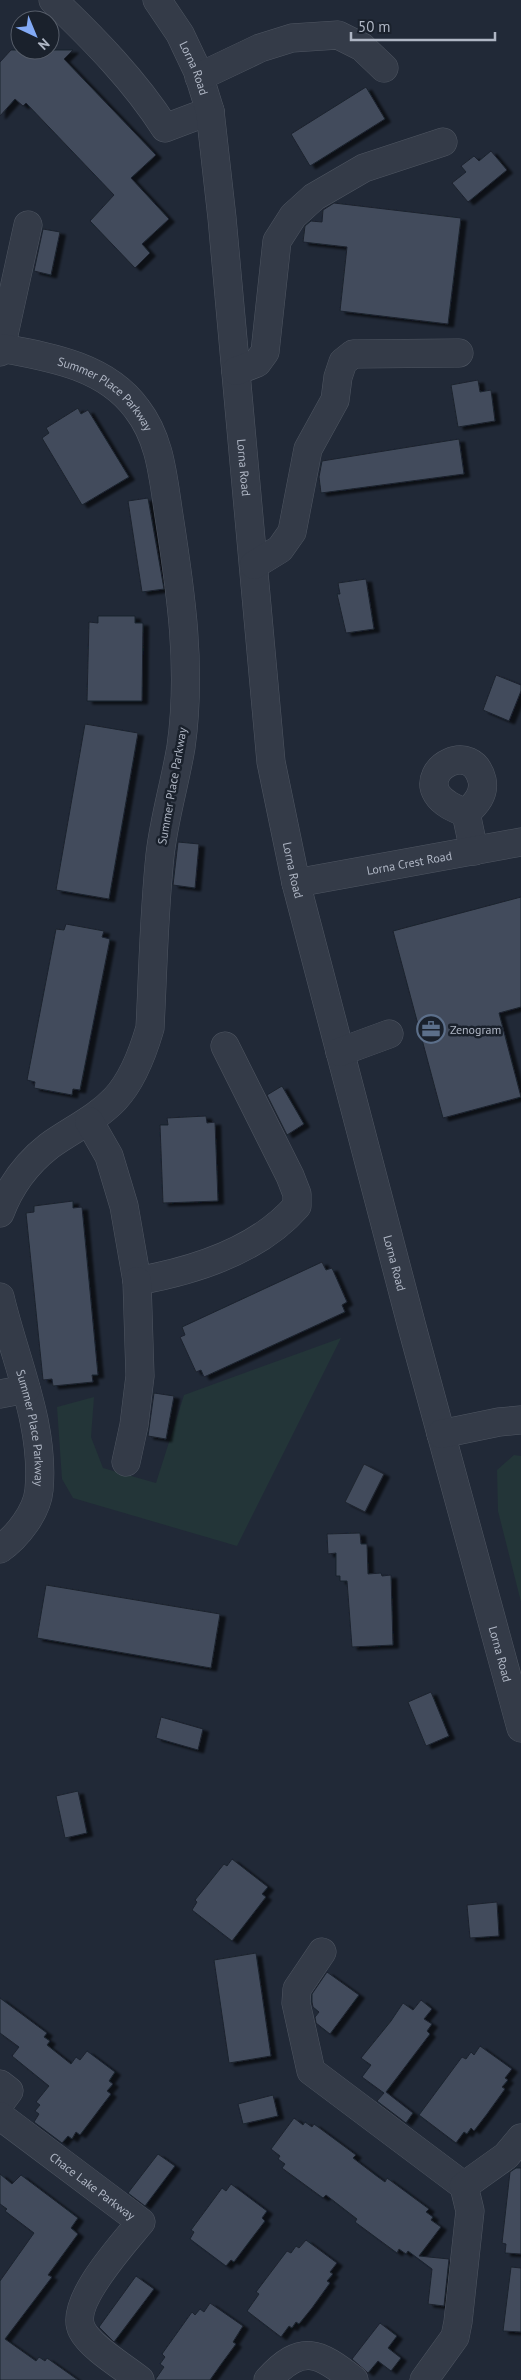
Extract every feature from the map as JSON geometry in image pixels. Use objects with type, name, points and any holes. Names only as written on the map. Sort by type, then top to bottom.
[{"type":"street","points":[[53,0],[77,23],[148,101],[165,128],[210,111]]},
{"type":"street","name":"Lorna Road","points":[[157,0],[180,34],[199,77],[210,111],[222,218],[271,762],[296,883],[441,1434],[521,1728]]},
{"type":"street","points":[[199,77],[260,48],[292,38],[338,34],[362,47],[384,68]]},
{"type":"street","points":[[236,371],[257,363],[265,352],[277,241],[293,216],[314,197],[364,168],[442,142]]},
{"type":"street","points":[[7,350],[28,226]]},
{"type":"street","name":"Summer Place Parkway","points":[[0,1213],[18,1177],[32,1161],[50,1146],[89,1121],[116,1099],[142,1053],[150,1028],[160,861],[181,746],[186,689],[186,647],[161,459],[150,429],[136,407],[105,379],[80,367],[7,350]]},
{"type":"street","points":[[254,565],[280,549],[292,532],[308,449],[335,400],[338,377],[343,362],[353,354],[459,353]]},
{"type":"street","points":[[466,813],[474,851]]},
{"type":"street","name":"Lorna Crest Road","points":[[296,883],[521,842]]},
{"type":"street","points":[[340,1052],[390,1034]]},
{"type":"street","points":[[137,1281],[176,1274],[212,1262],[247,1245],[288,1217],[297,1206],[297,1194],[290,1176],[234,1068],[225,1046]]},
{"type":"street","points":[[89,1121],[110,1156],[124,1206],[137,1281],[140,1376],[134,1425],[126,1462]]},
{"type":"street","name":"Summer Place Parkway","points":[[0,1297],[13,1391],[38,1430],[39,1492],[22,1528],[0,1550]]},
{"type":"street","points":[[441,1434],[499,1422],[521,1420]]},
{"type":"street","points":[[322,1952],[297,1989],[296,2003],[311,2070],[464,2186],[470,2211],[455,2338],[424,2380]]},
{"type":"street","points":[[0,2084],[9,2091],[0,2103]]},
{"type":"street","name":"Chace Lake Parkway","points":[[0,2116],[141,2222],[92,2286],[78,2316],[81,2329],[88,2339],[140,2380]]},
{"type":"street","points":[[464,2186],[506,2156],[521,2138]]},
{"type":"street","points":[[268,2380],[282,2366],[298,2355],[312,2355],[335,2365],[354,2380]]},
{"type":"shaded area","points":[[341,1338],[237,1546],[73,1498],[62,1479],[57,1407],[94,1397],[91,1437],[103,1468],[156,1483],[184,1395]]},
{"type":"shaded area","points":[[514,1455],[521,1456],[521,1602],[498,1511],[497,1470]]},
{"type":"building","points":[[60,50],[73,50],[64,59],[156,155],[131,178],[169,219],[142,244],[150,253],[135,268],[90,221],[114,195],[26,103],[23,106],[15,99],[0,116],[0,62],[10,51],[10,60],[60,60]]},
{"type":"building","points":[[366,87],[385,119],[310,166],[291,134]]},
{"type":"building","points":[[491,151],[507,170],[468,202],[452,183],[466,172],[461,166],[474,156],[479,161]]},
{"type":"building","points":[[334,203],[461,218],[448,324],[340,311],[347,247],[303,242],[305,226],[311,221],[322,222],[323,210]]},
{"type":"building","points":[[43,229],[60,232],[51,275],[34,271]]},
{"type":"building","points":[[478,380],[480,392],[491,390],[495,421],[458,427],[451,385]]},
{"type":"building","points":[[78,408],[81,414],[88,410],[129,477],[82,505],[42,438],[49,433],[46,428]]},
{"type":"building","points":[[459,439],[464,474],[321,493],[319,477],[322,461]]},
{"type":"building","points":[[148,498],[164,589],[142,592],[128,501]]},
{"type":"building","points":[[366,579],[374,629],[346,633],[337,594],[340,594],[338,583]]},
{"type":"building","points":[[98,616],[135,616],[135,623],[143,623],[142,701],[87,701],[89,622],[98,623]]},
{"type":"building","points":[[496,675],[521,685],[521,691],[509,721],[483,710]]},
{"type":"building","points":[[85,724],[138,733],[109,899],[56,890]]},
{"type":"building","points":[[178,842],[199,844],[195,888],[173,885]]},
{"type":"building","points":[[521,897],[521,1007],[499,1013],[521,1097],[443,1118],[393,931]]},
{"type":"building","points":[[66,924],[104,931],[102,937],[110,939],[80,1090],[73,1089],[72,1095],[34,1088],[35,1082],[27,1080],[56,929],[64,930]]},
{"type":"building","points":[[282,1086],[304,1124],[287,1135],[267,1095]]},
{"type":"building","points":[[206,1116],[207,1123],[215,1122],[218,1201],[163,1203],[160,1125],[168,1125],[167,1118]]},
{"type":"building","points":[[73,1201],[73,1208],[82,1207],[98,1375],[92,1375],[93,1382],[53,1386],[52,1379],[43,1380],[26,1213],[34,1212],[34,1206]]},
{"type":"building","points":[[322,1262],[326,1270],[332,1268],[347,1302],[342,1305],[345,1312],[204,1377],[201,1370],[196,1372],[180,1337],[185,1335],[182,1327]]},
{"type":"building","points":[[154,1393],[174,1396],[166,1439],[148,1436]]},
{"type":"building","points":[[364,1464],[384,1474],[365,1512],[345,1502]]},
{"type":"building","points":[[360,1533],[361,1544],[367,1544],[368,1574],[381,1573],[382,1576],[391,1575],[393,1645],[352,1647],[347,1581],[340,1581],[340,1576],[336,1576],[336,1553],[328,1554],[327,1534]]},
{"type":"building","points":[[46,1585],[220,1614],[211,1668],[37,1638]]},
{"type":"building","points":[[431,1692],[449,1736],[426,1746],[408,1702]]},
{"type":"building","points":[[161,1717],[203,1729],[198,1750],[156,1738]]},
{"type":"building","points":[[78,1791],[87,1833],[65,1838],[56,1796]]},
{"type":"building","points":[[232,1859],[268,1887],[262,1894],[266,1897],[232,1941],[192,1910],[197,1902],[195,1900],[224,1864],[227,1866]]},
{"type":"building","points":[[497,1902],[499,1936],[470,1938],[467,1905]]},
{"type":"building","points":[[256,1953],[271,2056],[229,2063],[214,1960]]},
{"type":"building","points":[[327,1972],[359,1995],[330,2034],[316,2023],[315,2017],[319,2012],[313,2007],[312,2002],[312,1994]]},
{"type":"building","points":[[0,1998],[47,2033],[44,2037],[50,2041],[47,2045],[71,2064],[76,2057],[80,2060],[87,2051],[115,2072],[109,2081],[113,2084],[107,2091],[111,2094],[80,2135],[76,2132],[72,2139],[68,2136],[62,2143],[34,2122],[39,2114],[35,2111],[40,2105],[36,2102],[49,2086],[12,2056],[19,2047],[0,2033]]},
{"type":"building","points":[[421,2000],[432,2009],[424,2019],[432,2024],[427,2031],[430,2034],[386,2092],[413,2113],[406,2123],[377,2101],[384,2093],[362,2077],[371,2065],[361,2058],[403,2003],[413,2010]]},
{"type":"building","points":[[480,2046],[512,2069],[505,2078],[508,2080],[502,2087],[505,2089],[487,2114],[474,2131],[471,2128],[467,2134],[464,2132],[456,2143],[419,2115],[462,2057],[466,2059],[471,2052],[474,2055]]},
{"type":"building","points":[[273,2095],[278,2116],[243,2124],[238,2104]]},
{"type":"building","points":[[294,2118],[303,2125],[305,2122],[312,2127],[314,2124],[356,2155],[353,2158],[378,2177],[385,2182],[387,2178],[429,2209],[426,2212],[433,2217],[431,2220],[441,2227],[419,2256],[449,2259],[444,2306],[428,2304],[432,2269],[408,2251],[406,2254],[399,2249],[397,2253],[355,2222],[357,2219],[326,2195],[323,2198],[282,2168],[285,2164],[278,2159],[280,2156],[271,2149]]},
{"type":"building","points":[[158,2154],[175,2166],[145,2206],[128,2193]]},
{"type":"building","points":[[516,2168],[521,2168],[521,2254],[505,2253],[506,2244],[502,2243],[510,2172]]},
{"type":"building","points":[[0,2174],[12,2184],[21,2175],[78,2218],[71,2228],[78,2234],[48,2275],[52,2277],[5,2339],[36,2361],[39,2357],[45,2361],[47,2358],[78,2380],[0,2380],[0,2281],[34,2233],[5,2211],[7,2209],[0,2204]]},
{"type":"building","points":[[231,2184],[267,2211],[262,2218],[265,2221],[234,2262],[231,2260],[226,2266],[190,2239],[194,2232],[191,2230],[222,2188],[226,2191]]},
{"type":"building","points":[[306,2240],[337,2263],[330,2272],[333,2274],[327,2281],[330,2283],[312,2308],[299,2324],[296,2322],[292,2328],[289,2326],[281,2337],[247,2311],[259,2294],[256,2292],[287,2251],[291,2253],[296,2246],[299,2248]]},
{"type":"building","points":[[511,2267],[521,2268],[521,2332],[503,2331]]},
{"type":"building","points":[[136,2276],[154,2289],[114,2342],[99,2327]]},
{"type":"building","points":[[210,2303],[243,2326],[233,2342],[236,2344],[210,2380],[155,2380],[164,2367],[160,2364],[165,2357],[162,2354],[192,2312],[195,2315],[200,2309],[204,2312]]},
{"type":"building","points":[[380,2323],[397,2336],[388,2348],[401,2358],[391,2371],[378,2361],[368,2373],[352,2359]]},
{"type":"place","name":"Zenogram","points":[[431,1029]]}]
